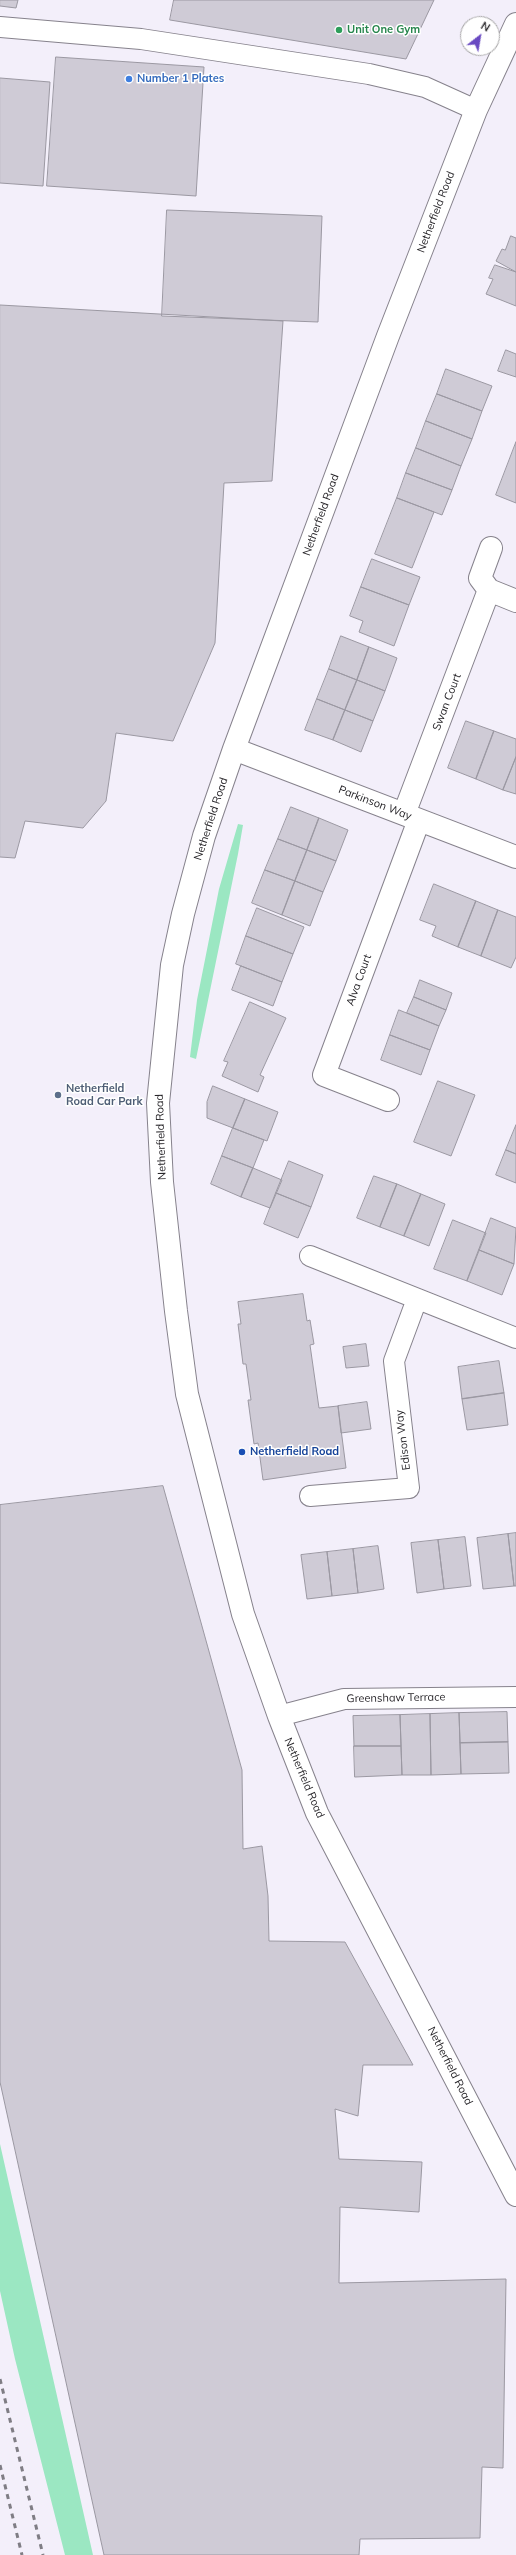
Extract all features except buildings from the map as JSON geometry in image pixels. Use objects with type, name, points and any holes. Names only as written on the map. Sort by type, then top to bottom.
[{"type":"street","name":"Netherfield Road","points":[[516,24],[476,110],[388,336],[234,749],[204,836],[181,921],[172,965],[158,1103],[163,1190],[176,1311],[187,1394],[243,1614],[279,1716],[318,1813],[516,2195]]},
{"type":"street","points":[[492,548],[480,578],[489,590],[516,601]]},
{"type":"street","name":"Swan Court","points":[[411,817],[489,590]]},
{"type":"street","name":"Parkinson Way","points":[[234,749],[516,857]]},
{"type":"street","name":"Alva Court","points":[[388,1100],[324,1075],[411,817]]},
{"type":"lane","points":[[0,27],[141,39],[369,74],[426,87],[476,110]]},
{"type":"lane","points":[[310,1256],[516,1338]]},
{"type":"lane","name":"Edison Way","points":[[310,1496],[409,1488],[394,1361],[417,1299]]},
{"type":"lane","name":"Greenshaw Terrace","points":[[279,1716],[344,1698],[516,1697]]},
{"type":"green space","points":[[238,824],[243,825],[238,854],[196,1059],[190,1057],[197,1000],[219,889]]},
{"type":"green space","points":[[0,2144],[93,2555],[65,2555],[15,2359],[0,2291]]},
{"type":"railway","points":[[0,2379],[43,2555]]},
{"type":"railway","points":[[0,2465],[22,2555]]},
{"type":"place","name":"Unit One Gym","points":[[339,30]]},
{"type":"place","name":"Number 1 Plates","points":[[129,79]]},
{"type":"place","name":"Netherfield Road Car Park","points":[[58,1095]]},
{"type":"place","name":"Netherfield Road","points":[[242,1452]]}]
